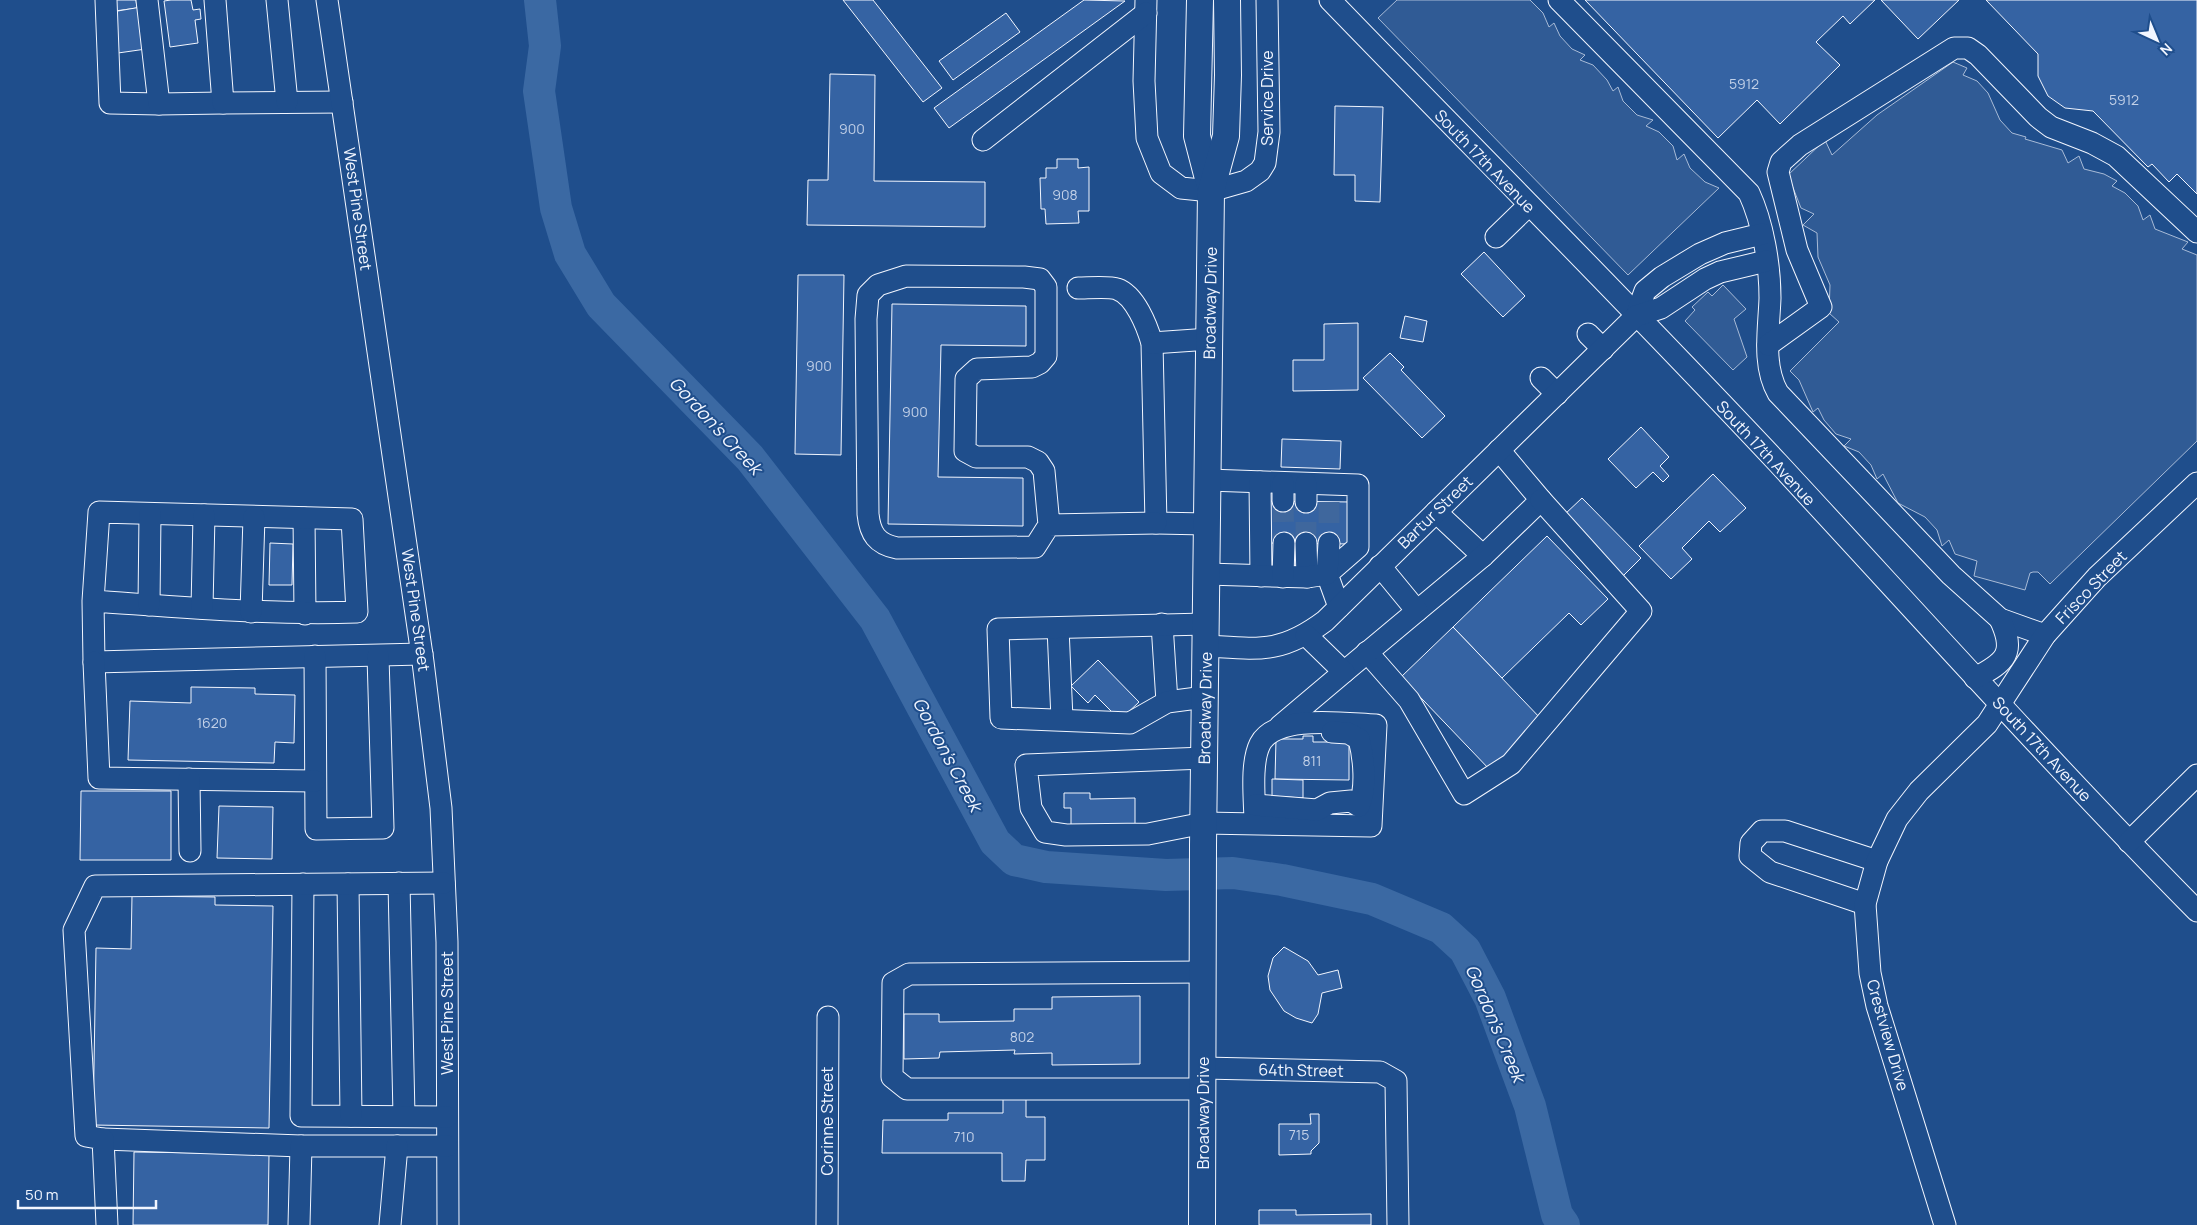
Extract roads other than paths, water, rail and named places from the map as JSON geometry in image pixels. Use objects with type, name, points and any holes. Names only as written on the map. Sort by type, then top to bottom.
[{"type":"main road","name":"Broadway Drive","points":[[1200,0],[1197,136],[1211,190],[1203,834],[1202,1225]]},
{"type":"main road","name":"Broadway Drive","points":[[1211,190],[1226,136],[1228,75],[1227,0]]},
{"type":"street","points":[[106,0],[110,103],[342,102]]},
{"type":"street","points":[[147,0],[159,104]]},
{"type":"street","points":[[215,0],[223,103]]},
{"type":"street","points":[[277,0],[287,102]]},
{"type":"street","name":"West Pine Street","points":[[327,0],[422,654],[441,808],[447,942],[448,1225]]},
{"type":"street","name":"Service Drive","points":[[1146,6],[1144,81],[1147,138],[1161,173],[1180,188],[1211,190],[1246,181],[1260,171],[1265,163],[1269,132],[1267,0]]},
{"type":"street","name":"South 17th Avenue","points":[[1330,0],[1776,461],[2000,705],[2197,911]]},
{"type":"street","points":[[1559,0],[1749,193],[1757,212],[1762,234],[1770,296],[1768,345],[1771,378],[1778,393],[1951,575],[2000,618],[2045,635]]},
{"type":"street","points":[[983,140],[1146,6]]},
{"type":"street","points":[[1768,345],[1821,307],[1797,250],[1778,172],[1781,162],[1800,145],[1954,48],[1968,48],[1978,55],[2038,117],[2051,127],[2092,143],[2116,156],[2197,232]]},
{"type":"street","points":[[1496,237],[1529,205]]},
{"type":"street","points":[[1636,316],[1645,291],[1662,277],[1700,254],[1725,243],[1762,234]]},
{"type":"street","points":[[1636,316],[1661,308],[1705,279],[1720,272],[1766,262]]},
{"type":"street","points":[[906,276],[1024,277],[1040,279],[1046,287],[1046,356],[1040,363],[1032,367],[977,369],[966,379],[965,451],[976,457],[1028,457],[1038,462],[1044,471],[1049,525],[1035,547],[897,548],[885,546],[875,536],[870,527],[868,514],[866,319],[868,296],[878,285],[906,276]]},
{"type":"street","points":[[1078,288],[1117,289],[1132,301],[1147,326],[1152,343],[1156,523]]},
{"type":"street","name":"Bartur Street","points":[[1062,719],[1001,718],[998,629],[1162,624],[1266,648],[1287,643],[1306,635],[1339,607],[1557,394],[1595,341],[1636,316]]},
{"type":"street","points":[[1152,343],[1210,340]]},
{"type":"street","points":[[1541,378],[1557,394]]},
{"type":"street","points":[[1367,652],[1409,700],[1464,794],[1511,764],[1641,610],[1541,500],[1500,450]]},
{"type":"street","points":[[1207,574],[1283,577],[1317,576],[1358,547],[1358,485],[1330,493],[1306,493],[1283,492],[1260,482],[1208,480]]},
{"type":"street","points":[[1260,482],[1261,576]]},
{"type":"street","name":"Frisco Street","points":[[2000,705],[2045,635],[2097,577],[2197,483]]},
{"type":"street","points":[[1280,728],[1367,652],[1483,556],[1541,500]]},
{"type":"street","points":[[94,601],[251,612],[305,614],[357,612],[352,519],[99,512],[94,601],[94,662],[99,778],[316,781]]},
{"type":"street","points":[[1436,512],[1483,556]]},
{"type":"street","points":[[148,605],[150,514]]},
{"type":"street","points":[[202,608],[204,515]]},
{"type":"street","points":[[251,612],[254,516]]},
{"type":"street","points":[[304,518],[305,614]]},
{"type":"street","points":[[1049,525],[1207,524]]},
{"type":"street","points":[[1283,577],[1284,543]]},
{"type":"street","points":[[1306,543],[1317,576],[1339,607]]},
{"type":"street","points":[[1317,576],[1329,543]]},
{"type":"street","points":[[1380,566],[1417,611]]},
{"type":"street","points":[[1976,678],[1997,667],[2004,658],[2008,646],[2006,633],[2000,618]]},
{"type":"street","points":[[1162,624],[1167,702]]},
{"type":"street","points":[[1058,628],[1062,719],[1130,722],[1167,702],[1205,697]]},
{"type":"street","points":[[1306,635],[1344,672]]},
{"type":"street","points":[[94,662],[422,654]]},
{"type":"street","points":[[315,656],[316,829],[384,828],[378,656]]},
{"type":"street","name":"Crestview Drive","points":[[1945,1225],[1877,1006],[1870,973],[1865,904],[1877,862],[1897,819],[1919,791],[1987,724],[2000,705]]},
{"type":"street","points":[[1299,723],[1376,725],[1371,826],[1255,815],[1255,769],[1257,754],[1260,743],[1271,732],[1299,723]]},
{"type":"street","points":[[1204,758],[1026,765],[1031,808],[1045,832],[1066,835],[1203,834],[1255,815],[1317,810],[1330,803],[1351,801],[1359,806],[1363,798],[1362,751],[1359,739],[1348,733],[1293,732],[1280,728]]},
{"type":"street","points":[[2129,842],[2197,775]]},
{"type":"street","points":[[189,779],[190,851]]},
{"type":"street","points":[[1865,904],[1770,872],[1750,856],[1751,843],[1762,832],[1785,832],[1877,862]]},
{"type":"street","points":[[399,883],[404,1116]]},
{"type":"street","points":[[444,883],[95,886],[74,930],[86,1136],[103,1139],[301,1146],[447,1146]]},
{"type":"street","points":[[303,884],[301,1116],[447,1117]]},
{"type":"street","points":[[348,884],[351,1116]]},
{"type":"street","name":"64th Street","points":[[1203,972],[909,974],[893,983],[892,1076],[907,1089],[1380,1072],[1396,1081],[1398,1225]]},
{"type":"street","name":"Corinne Street","points":[[827,1225],[828,1017]]},
{"type":"street","points":[[103,1139],[107,1225]]},
{"type":"street","points":[[299,1225],[301,1146]]},
{"type":"street","points":[[390,1225],[397,1146]]},
{"type":"waterway","name":"Gordon's Creek","points":[[540,0],[545,46],[539,91],[556,208],[570,254],[601,305],[750,458],[875,619],[995,842],[1014,860],[1046,867],[1166,875],[1233,873],[1282,880],[1372,899],[1441,928],[1465,950],[1490,998],[1530,1106],[1557,1215],[1564,1225]]},
{"type":"tunnel","points":[[1283,501],[1284,543]]},
{"type":"tunnel","points":[[1306,502],[1306,543]]},
{"type":"tunnel","points":[[1329,502],[1329,543]]}]
